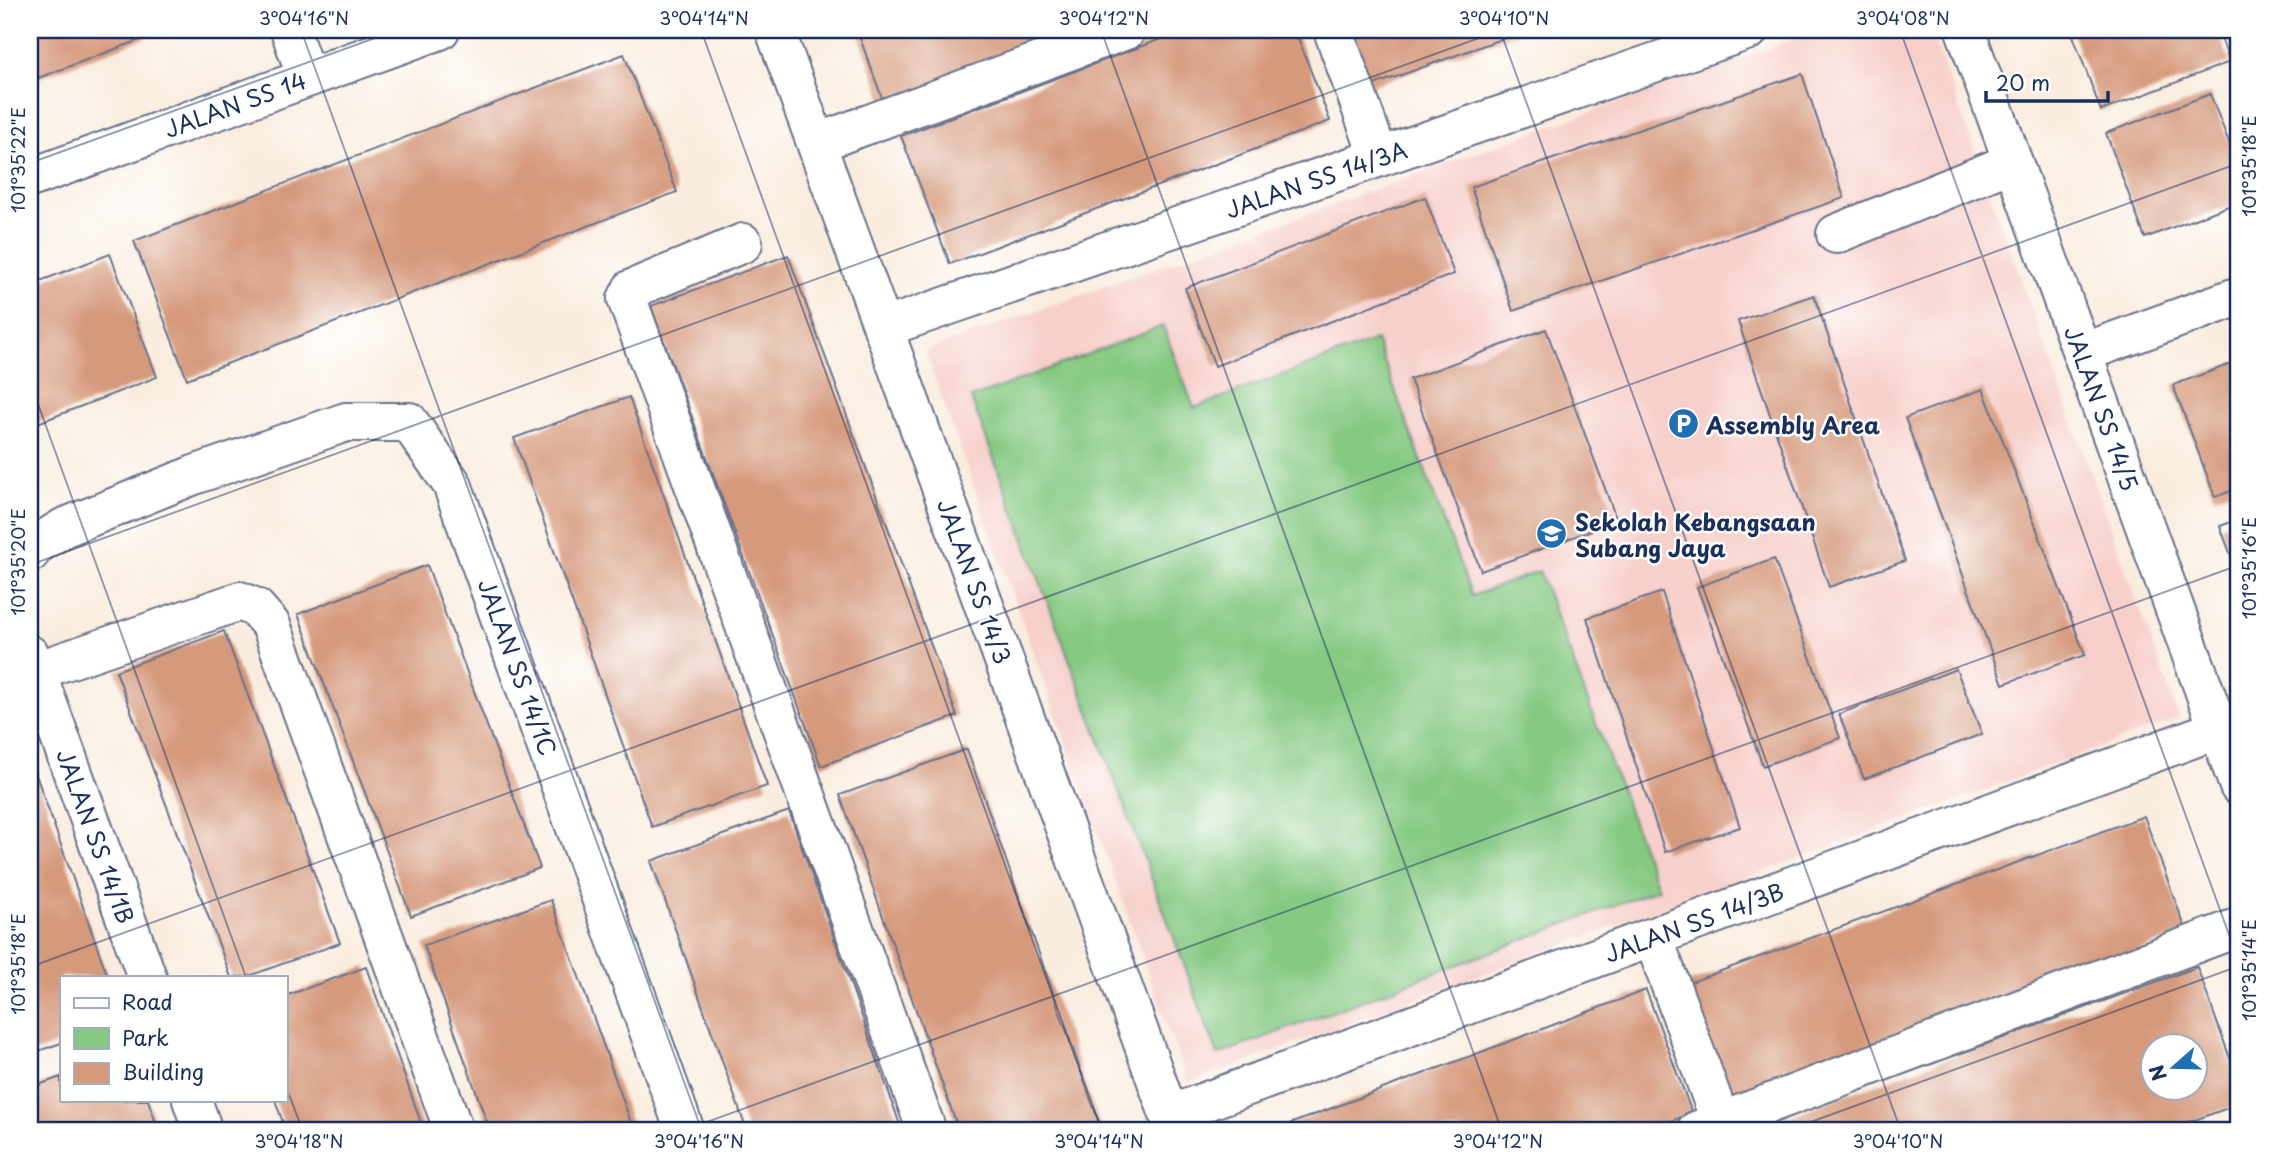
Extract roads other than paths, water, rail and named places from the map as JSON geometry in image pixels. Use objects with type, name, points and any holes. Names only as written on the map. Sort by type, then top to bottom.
[{"type":"street","points":[[290,30],[307,78]]},
{"type":"street","name":"JALAN SS 14","points":[[30,178],[440,30]]},
{"type":"street","name":"JALAN SS 14/3","points":[[775,30],[1172,1123]]},
{"type":"street","points":[[817,143],[1126,30]]},
{"type":"street","points":[[1333,30],[1379,157]]},
{"type":"street","name":"JALAN SS 14/3A","points":[[883,328],[1749,30]]},
{"type":"street","name":"JALAN SS 14/5","points":[[1965,30],[2239,786]]},
{"type":"street","points":[[1836,234],[2013,162]]},
{"type":"street","points":[[743,243],[632,289],[628,299],[928,1131]]},
{"type":"street","points":[[2082,353],[2239,296]]},
{"type":"street","name":"JALAN SS 14/1C","points":[[30,553],[37,545],[63,528],[194,475],[346,422],[409,422],[452,484],[685,1131]]},
{"type":"street","points":[[33,663],[240,601],[256,608],[271,625],[454,1131]]},
{"type":"street","name":"JALAN SS 14/1B","points":[[33,663],[147,976]]},
{"type":"street","name":"JALAN SS 14/3B","points":[[1172,1123],[1653,937],[2218,729]]},
{"type":"street","points":[[1653,937],[1714,1128],[2239,927]]},
{"type":"street","points":[[192,1102],[203,1131]]},
{"type":"place","name":"Assembly Area","points":[[1683,424]]},
{"type":"place","name":"Sekolah Kebangsaan Subang Jaya","points":[[1552,534]]}]
